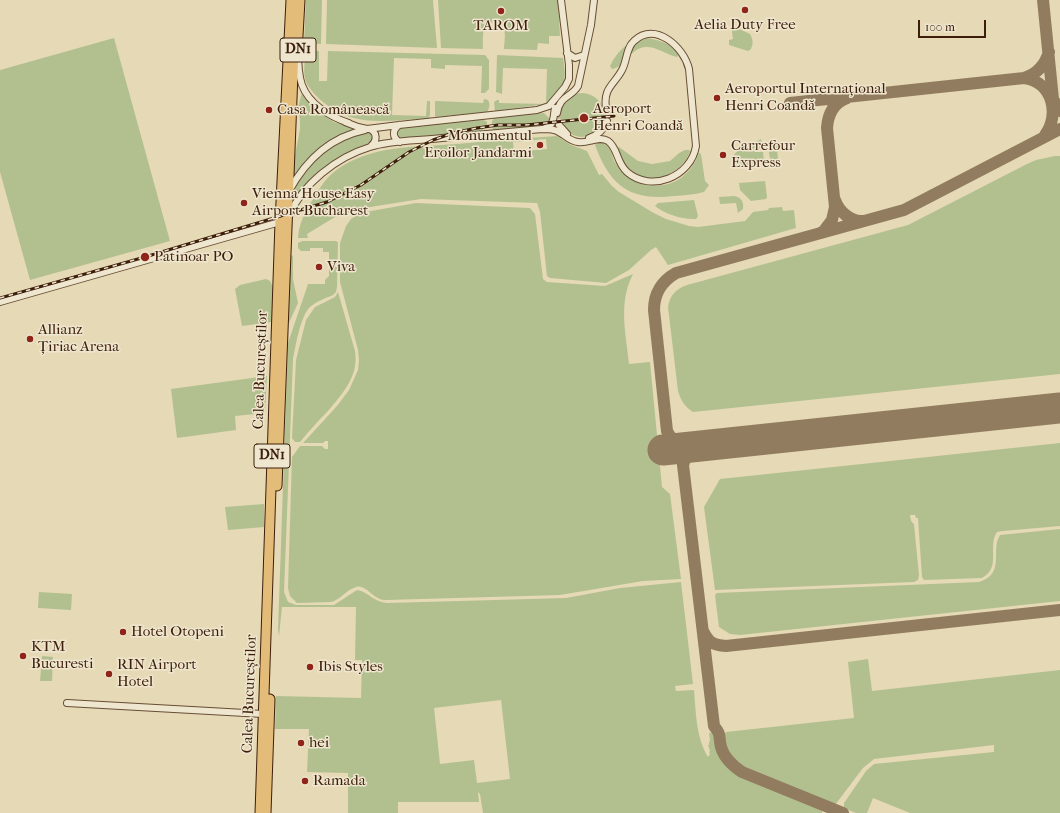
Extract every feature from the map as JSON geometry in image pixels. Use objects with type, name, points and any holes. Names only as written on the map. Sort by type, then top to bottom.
[{"type":"highway","name":"DN1","points":[[284,0],[283,76],[289,99]]},
{"type":"highway","name":"Calea Bucureștilor","points":[[260,813],[289,99],[292,19],[291,0]]},
{"type":"highway","name":"Calea Bucureștilor","points":[[292,19],[296,0]]},
{"type":"highway","name":"DN1","points":[[289,99],[295,89],[300,0]]},
{"type":"highway","name":"Calea Bucureștilor","points":[[266,813],[276,520],[283,221],[288,192],[289,99]]},
{"type":"street","points":[[288,192],[302,170],[319,152],[341,138],[354,132],[376,127],[509,114],[547,108],[568,82],[569,70],[561,0]]},
{"type":"street","points":[[557,113],[562,100],[577,88],[591,25],[594,0]]},
{"type":"street","points":[[0,302],[283,221],[308,188],[327,169],[341,160],[371,146],[400,142],[555,130],[576,142],[587,142],[599,139],[606,140],[614,148],[618,161],[623,168],[630,175],[641,179],[658,181],[670,178],[678,174],[688,165],[694,154],[695,140],[688,64],[671,41],[661,36],[648,34],[643,35],[634,41],[630,47],[622,70],[606,92],[606,108]]},
{"type":"street","points":[[298,46],[299,70],[301,84],[304,91],[321,109],[332,116],[358,127],[374,131],[376,136],[375,142],[371,146]]},
{"type":"street","points":[[567,53],[575,58],[584,55]]},
{"type":"street","points":[[542,130],[552,124],[558,101],[579,79]]},
{"type":"street","points":[[558,125],[570,136],[582,139],[598,134],[603,129],[607,120]]},
{"type":"street","points":[[345,122],[376,127]]},
{"type":"street","points":[[399,125],[395,128],[394,134],[396,139],[400,142]]},
{"type":"street","points":[[67,703],[263,714]]},
{"type":"green space","points":[[306,0],[322,0],[321,44],[304,43]]},
{"type":"green space","points":[[327,0],[433,0],[437,48],[326,44]]},
{"type":"green space","points":[[438,0],[558,0],[560,36],[549,36],[549,44],[538,43],[537,50],[504,49],[505,35],[503,27],[499,23],[493,22],[487,24],[484,29],[483,49],[441,48]]},
{"type":"green space","points":[[731,25],[750,34],[753,42],[750,50],[748,51],[729,45],[729,40],[733,39]]},
{"type":"green space","points":[[114,38],[170,241],[30,280],[0,172],[0,70]]},
{"type":"green space","points":[[644,38],[664,42],[672,47],[679,55],[677,57],[673,56],[649,47],[639,48],[620,65],[612,69],[610,66],[620,51],[628,44]]},
{"type":"green space","points":[[306,50],[319,51],[319,81],[327,81],[328,51],[485,55],[489,60],[489,89],[485,93],[481,93],[482,66],[445,65],[445,69],[431,68],[431,59],[394,58],[392,115],[426,116],[427,101],[430,101],[429,118],[382,121],[362,120],[342,114],[332,109],[312,91],[305,80],[304,67]]},
{"type":"green space","points":[[497,55],[563,58],[565,73],[564,82],[546,104],[547,69],[503,68],[502,94],[496,92]]},
{"type":"green space","points":[[302,92],[324,116],[334,122],[348,126],[354,130],[333,141],[293,182],[295,155],[300,129],[298,108]]},
{"type":"green space","points":[[582,93],[594,97],[600,103],[604,115],[600,127],[594,133],[582,137],[570,133],[564,127],[560,115],[564,103],[570,97]]},
{"type":"green space","points":[[484,99],[488,100],[489,103],[487,112],[435,116],[435,101],[483,103]]},
{"type":"green space","points":[[499,100],[499,103],[546,104],[495,111],[494,102]]},
{"type":"green space","points":[[544,113],[549,118],[550,122],[548,126],[496,131],[492,128],[492,121],[495,117]]},
{"type":"green space","points":[[482,119],[487,122],[487,126],[480,132],[405,139],[397,137],[396,132],[399,128]]},
{"type":"green space","points":[[368,132],[374,135],[371,144],[346,154],[327,167],[310,183],[292,204],[294,191],[300,178],[318,157],[342,141],[355,135]]},
{"type":"green space","points":[[557,136],[571,145],[587,151],[599,175],[602,174],[619,192],[666,219],[689,226],[698,227],[745,221],[753,212],[768,210],[769,208],[782,207],[783,211],[794,210],[796,228],[668,265],[656,247],[629,270],[606,283],[550,278],[547,276],[540,212],[537,203],[421,199],[364,208],[335,217],[307,234],[308,238],[298,238],[301,222],[305,213],[325,181],[334,172],[347,163],[361,157],[377,152],[409,147]],"holes":[[[546,139],[547,149],[514,152],[513,142]]]},
{"type":"green space","points":[[761,139],[762,148],[755,150],[755,152],[763,152],[764,163],[736,166],[734,155],[737,151],[744,149]]},
{"type":"green space","points":[[772,139],[776,141],[778,158],[777,161],[773,162],[770,158],[769,152],[769,143]]},
{"type":"green space","points":[[597,142],[602,142],[608,146],[614,161],[630,178],[644,184],[651,185],[667,184],[681,178],[692,167],[699,153],[701,154],[705,181],[709,185],[704,192],[689,195],[659,197],[645,196],[634,193],[624,188],[607,171],[595,145]]},
{"type":"green space","points":[[619,147],[638,161],[652,164],[670,161],[685,150],[690,151],[685,161],[668,175],[657,178],[647,178],[636,175],[628,169],[619,156]]},
{"type":"green space","points":[[1060,156],[1060,374],[693,412],[680,398],[668,307],[672,296],[680,288],[908,225],[1027,164],[1036,160]]},
{"type":"green space","points":[[765,181],[766,199],[751,201],[740,190],[739,183]]},
{"type":"green space","points":[[734,196],[742,200],[743,204],[743,209],[738,213],[736,203],[720,204],[719,197]]},
{"type":"green space","points":[[694,200],[698,216],[696,219],[686,219],[674,216],[655,206],[658,203]]},
{"type":"green space","points":[[416,203],[530,208],[535,214],[543,279],[547,282],[605,286],[633,274],[628,285],[624,307],[629,364],[650,362],[662,487],[670,494],[681,579],[643,581],[560,595],[381,600],[365,588],[359,586],[352,588],[331,602],[297,603],[290,596],[288,588],[292,457],[300,446],[322,446],[325,449],[328,449],[328,441],[323,443],[303,443],[337,406],[349,390],[358,370],[358,350],[340,282],[340,243],[346,226],[351,219],[360,213]]},
{"type":"green space","points":[[302,241],[338,242],[337,287],[336,292],[333,295],[310,307],[304,317],[299,332],[293,359],[284,592],[288,602],[296,605],[334,605],[357,590],[378,601],[387,603],[566,598],[620,588],[681,582],[693,684],[675,686],[676,691],[694,690],[699,733],[708,757],[710,754],[708,745],[710,741],[709,733],[714,732],[718,738],[720,750],[723,756],[736,771],[792,794],[791,797],[822,810],[822,813],[483,813],[480,794],[478,792],[479,802],[398,802],[398,813],[348,813],[348,773],[307,772],[309,729],[275,729],[276,696],[361,698],[362,660],[355,660],[356,607],[282,607],[279,636],[278,630],[288,343],[308,284],[325,284],[325,280],[329,276],[329,252],[323,252],[323,248],[310,248],[310,251],[301,251],[298,248],[298,243]],"holes":[[[501,700],[510,779],[477,783],[474,760],[440,764],[434,708]]]},
{"type":"green space","points":[[292,255],[293,279],[298,303],[288,325],[290,256]]},
{"type":"green space","points":[[266,279],[270,281],[273,287],[272,322],[242,326],[235,289],[240,285]]},
{"type":"green space","points":[[338,292],[355,351],[355,368],[349,384],[339,398],[300,442],[295,442],[292,438],[296,360],[306,320],[315,307],[335,297]]},
{"type":"green space","points":[[267,376],[265,413],[235,416],[236,430],[177,438],[171,389]]},
{"type":"green space","points":[[1060,443],[1060,526],[997,532],[993,544],[993,563],[988,573],[982,578],[924,580],[922,577],[918,518],[916,518],[915,515],[910,515],[911,521],[914,524],[919,575],[918,580],[914,582],[715,590],[704,507],[720,479]]},
{"type":"green space","points":[[264,504],[264,527],[228,530],[225,507]]},
{"type":"green space","points":[[1060,529],[1060,601],[740,635],[730,634],[719,627],[715,595],[717,593],[979,582],[987,578],[995,568],[997,541],[1000,535]]},
{"type":"green space","points":[[39,592],[72,594],[71,610],[38,608]]},
{"type":"green space","points":[[42,656],[53,657],[52,681],[40,681]]},
{"type":"green space","points":[[868,659],[872,691],[1060,670],[1060,813],[910,813],[873,798],[867,813],[856,813],[844,808],[844,803],[866,771],[874,764],[994,752],[994,745],[874,759],[863,768],[835,805],[795,788],[793,791],[753,775],[735,763],[728,755],[723,741],[726,732],[854,718],[848,662]]},
{"type":"taxiway","points":[[1043,0],[1053,99],[1060,111]]},
{"type":"taxiway","points":[[790,103],[1024,78],[1033,74],[1040,68],[1049,52]]},
{"type":"taxiway","points":[[1024,78],[1034,81],[1042,86],[1051,100],[1053,109],[1052,118],[1050,127],[1045,135]]},
{"type":"taxiway","points":[[820,233],[823,232],[832,220],[835,207],[827,128],[832,110],[838,103],[847,98]]},
{"type":"taxiway","points":[[697,446],[679,444],[673,440],[667,431],[654,304],[660,288],[671,276],[676,273],[904,210],[1060,129]]},
{"type":"taxiway","points":[[835,200],[842,212],[849,218],[863,221]]},
{"type":"taxiway","points":[[697,446],[687,453],[683,465],[714,726],[719,734],[722,751],[729,761],[742,772],[843,813]]},
{"type":"taxiway","points":[[703,631],[712,643],[726,646],[1060,610]]},
{"type":"runway","points":[[663,450],[1060,408]]},
{"type":"tunnel","points":[[606,108],[607,121]]},
{"type":"tunnel","points":[[557,113],[559,125]]},
{"type":"railway","points":[[0,298],[145,257],[327,202],[361,185],[409,152],[433,140],[453,133],[498,125],[526,125],[614,116]]},
{"type":"place","name":"Aelia Duty Free","points":[[745,10]]},
{"type":"place","name":"TAROM","points":[[501,11]]},
{"type":"place","name":"Aeroportul Internațional Henri Coandă","points":[[717,98]]},
{"type":"place","name":"Casa Românească","points":[[269,110]]},
{"type":"place","name":"Aeroport Henri Coandă","points":[[584,118]]},
{"type":"place","name":"Monumentul Eroilor Jandarmi","points":[[540,145]]},
{"type":"place","name":"Carrefour Express","points":[[723,155]]},
{"type":"place","name":"Vienna House Easy Airport Bucharest","points":[[244,203]]},
{"type":"place","name":"Patinoar PO","points":[[145,257]]},
{"type":"place","name":"Viva","points":[[319,267]]},
{"type":"place","name":"Allianz Țiriac Arena","points":[[30,339]]},
{"type":"place","name":"Hotel Otopeni","points":[[123,632]]},
{"type":"place","name":"KTM Bucuresti","points":[[23,656]]},
{"type":"place","name":"Ibis Styles","points":[[310,667]]},
{"type":"place","name":"RIN Airport Hotel","points":[[109,674]]},
{"type":"place","name":"hei","points":[[301,743]]},
{"type":"place","name":"Ramada","points":[[305,781]]}]
